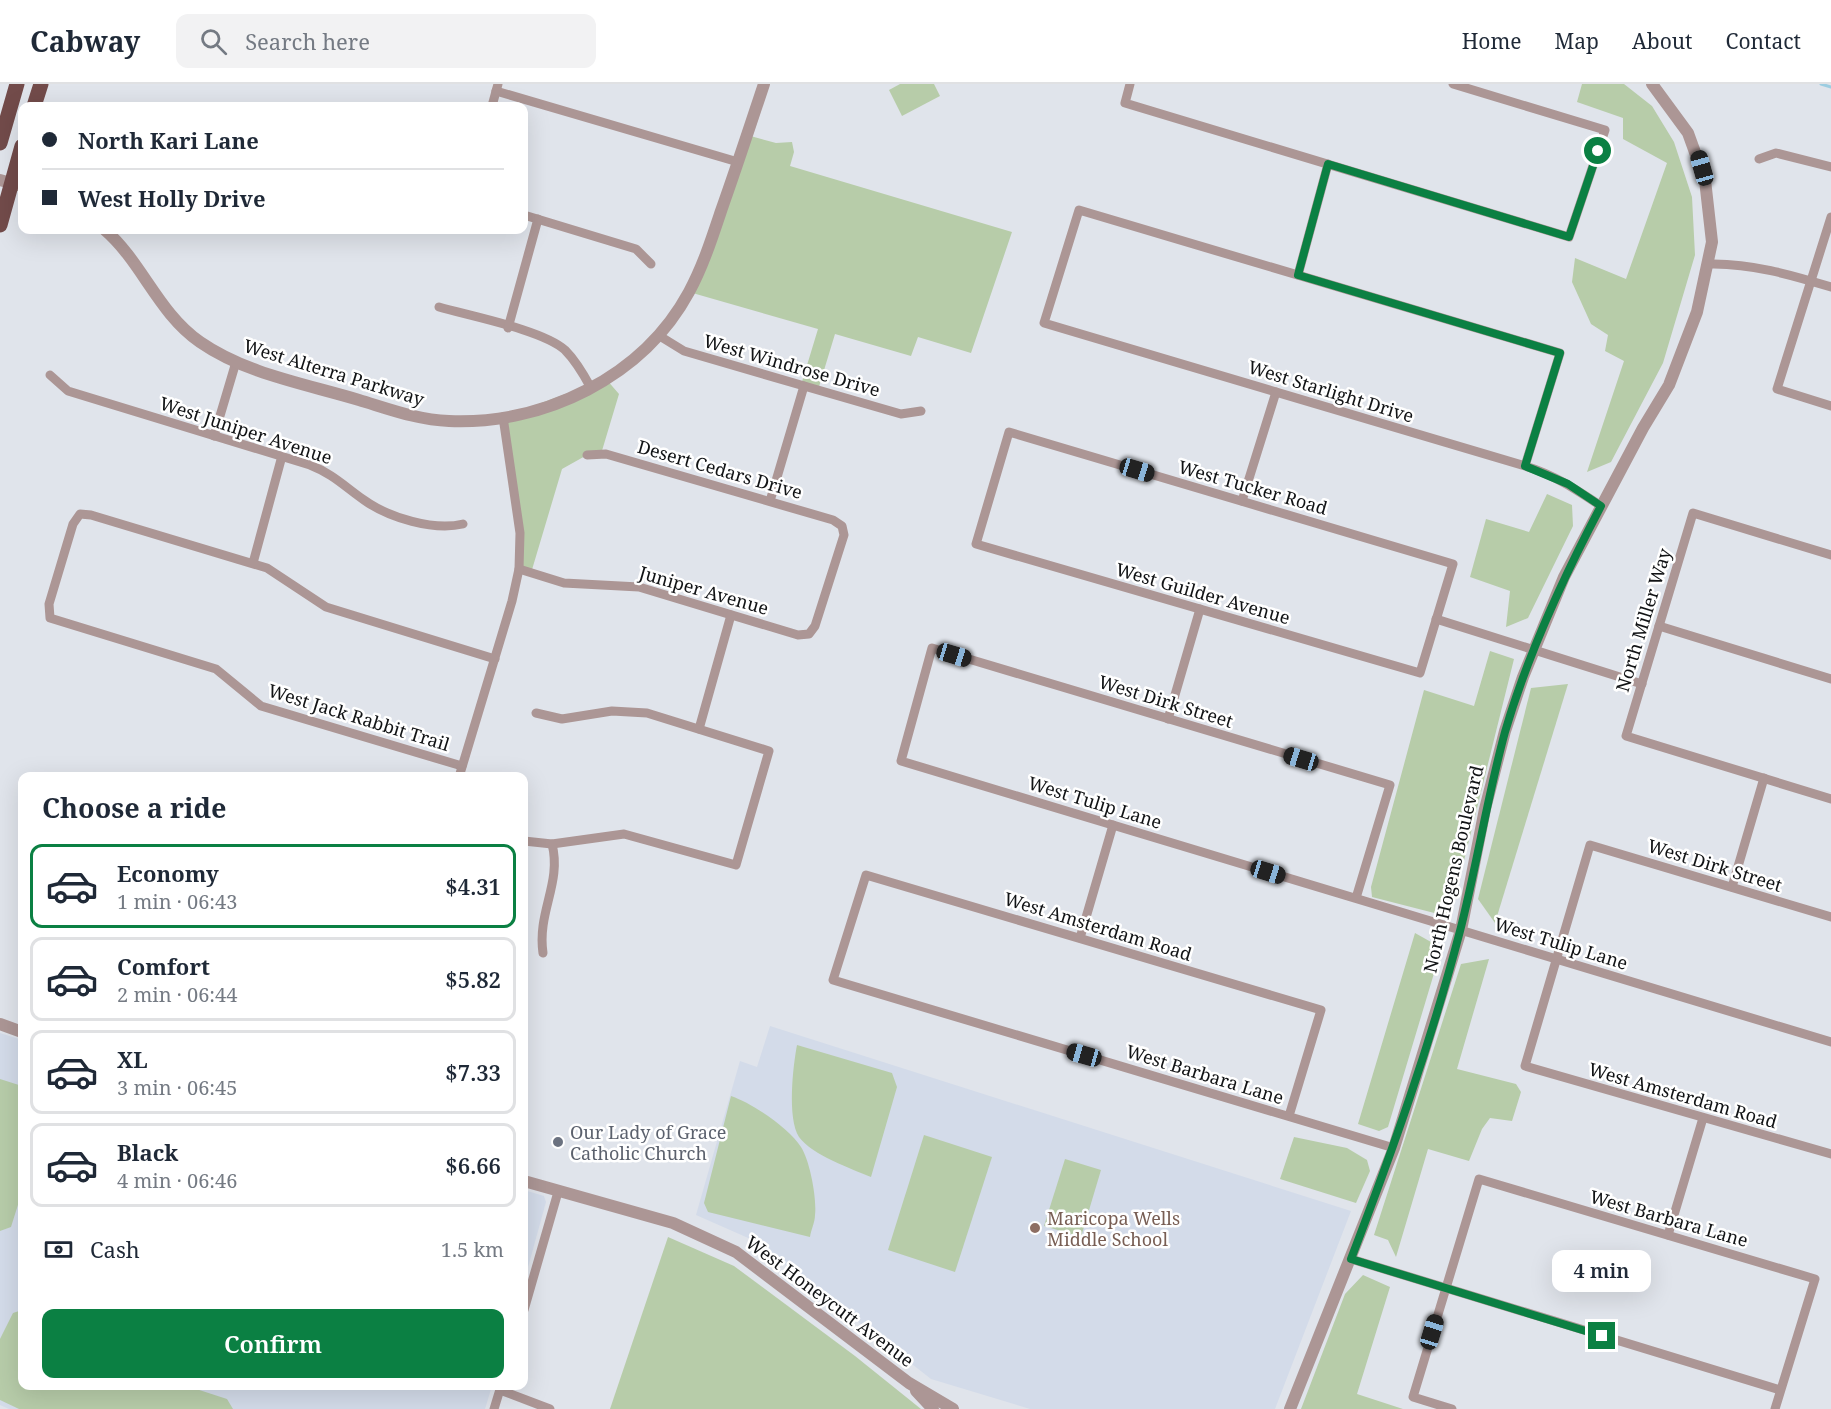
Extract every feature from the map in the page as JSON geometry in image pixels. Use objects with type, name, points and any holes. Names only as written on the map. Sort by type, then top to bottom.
[{"type":"highway","points":[[0,143],[17,84]]},
{"type":"highway","points":[[35,102],[41,84]]},
{"type":"highway","points":[[0,225],[18,161]]},
{"type":"street","name":"West Alterra Parkway","points":[[110,234],[121,243],[166,309],[184,330],[199,342],[236,362],[426,419],[458,421],[533,412],[591,388],[641,353],[658,335],[688,294],[697,276],[764,84]]},
{"type":"street","points":[[1130,84],[1125,103],[1569,237],[1605,129],[1453,84]]},
{"type":"street","name":"North Hogens Boulevard","points":[[1290,1409],[1394,1148],[1461,930],[1503,742],[1534,650],[1563,577],[1670,385],[1697,312],[1712,242],[1709,200],[1698,155],[1688,133],[1652,84]]},
{"type":"street","points":[[493,102],[497,87],[738,162]]},
{"type":"street","points":[[1759,159],[1776,153],[1831,167]]},
{"type":"street","points":[[1328,164],[1298,275],[1560,353],[1525,466]]},
{"type":"street","name":"West Starlight Drive","points":[[1298,275],[1079,210],[1044,323],[1525,466],[1568,484],[1601,506]]},
{"type":"street","points":[[528,216],[636,249],[651,264]]},
{"type":"street","points":[[1831,218],[1777,390],[1831,406]]},
{"type":"street","points":[[508,328],[538,219]]},
{"type":"street","points":[[1709,264],[1724,263],[1787,273],[1831,287]]},
{"type":"street","points":[[439,307],[547,339],[564,350],[582,371],[591,388]]},
{"type":"street","name":"West Windrose Drive","points":[[658,335],[684,351],[804,386],[901,414],[921,411]]},
{"type":"street","points":[[214,436],[236,362]]},
{"type":"street","name":"West Juniper Avenue","points":[[50,375],[68,391],[282,456],[333,475],[366,502],[386,512],[447,528],[463,524]]},
{"type":"street","points":[[770,501],[804,386]]},
{"type":"street","points":[[1242,501],[1276,392]]},
{"type":"street","points":[[460,772],[514,594],[519,569],[520,533],[503,417]]},
{"type":"street","name":"West Tucker Road","points":[[976,544],[1009,432],[1452,564],[1436,619]]},
{"type":"street","name":"Desert Cedars Drive","points":[[587,455],[606,454],[833,520],[842,526],[844,535],[815,626],[809,634]]},
{"type":"street","points":[[282,456],[252,563],[267,568],[326,607],[495,659]]},
{"type":"street","name":"North Miller Way","points":[[1764,778],[1626,736],[1659,626],[1693,513],[1831,555]]},
{"type":"street","name":"West Jack Rabbit Trail","points":[[252,563],[91,515],[80,514],[69,535],[49,604],[50,618],[216,669],[261,706],[462,766]]},
{"type":"street","name":"West Guilder Avenue","points":[[976,544],[1420,674],[1436,619]]},
{"type":"street","name":"Juniper Avenue","points":[[519,569],[564,583],[639,587],[798,635],[809,634]]},
{"type":"street","points":[[1168,719],[1200,609]]},
{"type":"street","points":[[699,729],[731,615]]},
{"type":"street","points":[[1436,619],[1642,684]]},
{"type":"street","points":[[1659,626],[1831,679]]},
{"type":"street","name":"West Dirk Street","points":[[901,761],[933,648],[1390,785],[1356,898]]},
{"type":"street","points":[[528,841],[552,844],[624,834],[736,864],[769,751],[647,713],[612,711],[562,719],[536,713]]},
{"type":"street","name":"West Tulip Lane","points":[[901,761],[1831,1042]]},
{"type":"street","points":[[1732,887],[1764,778],[1831,799]]},
{"type":"street","points":[[1080,938],[1113,825]]},
{"type":"street","points":[[543,952],[540,932],[556,870],[552,844]]},
{"type":"street","name":"West Dirk Street","points":[[1557,959],[1590,845],[1831,917]]},
{"type":"street","name":"West Amsterdam Road","points":[[833,980],[866,875],[1080,938],[1321,1010],[1289,1116]]},
{"type":"street","name":"West Amsterdam Road","points":[[1557,959],[1525,1066],[1831,1155]]},
{"type":"street","name":"West Barbara Lane","points":[[833,980],[1394,1148]]},
{"type":"street","points":[[0,1024],[18,1031]]},
{"type":"street","points":[[1668,1235],[1703,1118]]},
{"type":"street","name":"West Barbara Lane","points":[[1446,1288],[1479,1179],[1815,1279],[1780,1390]]},
{"type":"street","name":"West Honeycutt Avenue","points":[[528,1182],[673,1223],[736,1252],[909,1383],[952,1409]]},
{"type":"street","points":[[528,1296],[558,1192]]},
{"type":"street","points":[[1351,1259],[1780,1390],[1775,1409]]},
{"type":"street","points":[[1446,1288],[1413,1397],[1452,1409]]},
{"type":"street","name":"West Honeycutt Avenue","points":[[909,1383],[933,1409]]},
{"type":"street","points":[[494,1409],[499,1390]]},
{"type":"street","points":[[505,1390],[550,1409]]},
{"type":"shaded area","name":"Maricopa Wells Middle School","points":[[770,1026],[1351,1211],[1275,1409],[1030,1409],[931,1379],[755,1241],[696,1215],[740,1061],[757,1067]]},
{"type":"shaded area","points":[[0,1033],[18,1039],[18,1390],[491,1390],[485,1409],[9,1409],[0,1405]]},
{"type":"shaded area","points":[[528,1191],[544,1196],[546,1202],[528,1267]]},
{"type":"green space","points":[[900,84],[934,84],[940,96],[902,116],[889,90]]},
{"type":"green space","points":[[1582,84],[1624,84],[1652,106],[1674,142],[1692,197],[1695,255],[1663,363],[1611,462],[1587,472],[1624,361],[1605,351],[1608,335],[1591,324],[1572,282],[1575,258],[1626,279],[1667,163],[1623,139],[1623,118],[1577,102]]},
{"type":"green space","points":[[747,135],[776,143],[792,142],[794,152],[790,166],[1012,232],[971,353],[918,337],[911,356],[835,334],[818,390],[801,385],[818,329],[689,292]]},
{"type":"green space","points":[[606,379],[619,394],[601,454],[587,455],[562,469],[531,573],[519,569],[520,548],[503,417]]},
{"type":"green space","points":[[1547,494],[1572,505],[1573,526],[1528,618],[1506,627],[1510,591],[1470,577],[1486,519],[1529,532]]},
{"type":"green space","points":[[1490,651],[1514,659],[1453,905],[1446,916],[1372,897],[1371,887],[1424,690],[1474,706]]},
{"type":"green space","points":[[1568,684],[1495,923],[1478,899],[1531,688]]},
{"type":"green space","points":[[1415,933],[1431,942],[1433,957],[1438,960],[1388,1127],[1379,1131],[1358,1124]]},
{"type":"green space","points":[[1489,959],[1457,1069],[1516,1084],[1521,1092],[1512,1121],[1490,1118],[1482,1129],[1469,1161],[1428,1149],[1396,1257],[1388,1240],[1374,1235],[1461,964]]},
{"type":"green space","points":[[797,1045],[892,1073],[897,1087],[871,1177],[843,1166],[813,1150],[799,1137],[795,1128],[792,1105]]},
{"type":"green space","points":[[0,1079],[18,1085],[18,1205],[11,1227],[0,1231]]},
{"type":"green space","points":[[731,1096],[769,1117],[788,1132],[801,1147],[810,1170],[815,1200],[815,1218],[810,1237],[708,1212],[704,1203]]},
{"type":"green space","points":[[924,1135],[992,1157],[955,1272],[888,1250]]},
{"type":"green space","points":[[1294,1137],[1347,1148],[1367,1160],[1370,1171],[1356,1203],[1280,1179]]},
{"type":"green space","points":[[1065,1159],[1101,1170],[1081,1237],[1044,1226]]},
{"type":"green space","points":[[668,1237],[734,1266],[855,1356],[921,1409],[610,1409]]},
{"type":"green space","points":[[1363,1275],[1390,1287],[1357,1394],[1403,1409],[1301,1409],[1345,1294]]},
{"type":"green space","points":[[18,1311],[18,1390],[199,1390],[227,1399],[233,1409],[19,1409],[0,1400],[0,1339],[13,1313]]},
{"type":"waterway","points":[[1821,84],[1831,87]]},
{"type":"place","name":"Our Lady of Grace Catholic Church","points":[[558,1142]]},
{"type":"place","name":"Maricopa Wells Middle School","points":[[1035,1228]]},
{"type":"route","points":[[1598,151],[1569,237],[1328,164],[1298,275],[1560,353],[1525,466],[1568,484],[1601,506],[1563,577],[1523,677],[1485,809],[1461,930],[1451,965],[1394,1148],[1351,1259],[1602,1336]]}]
